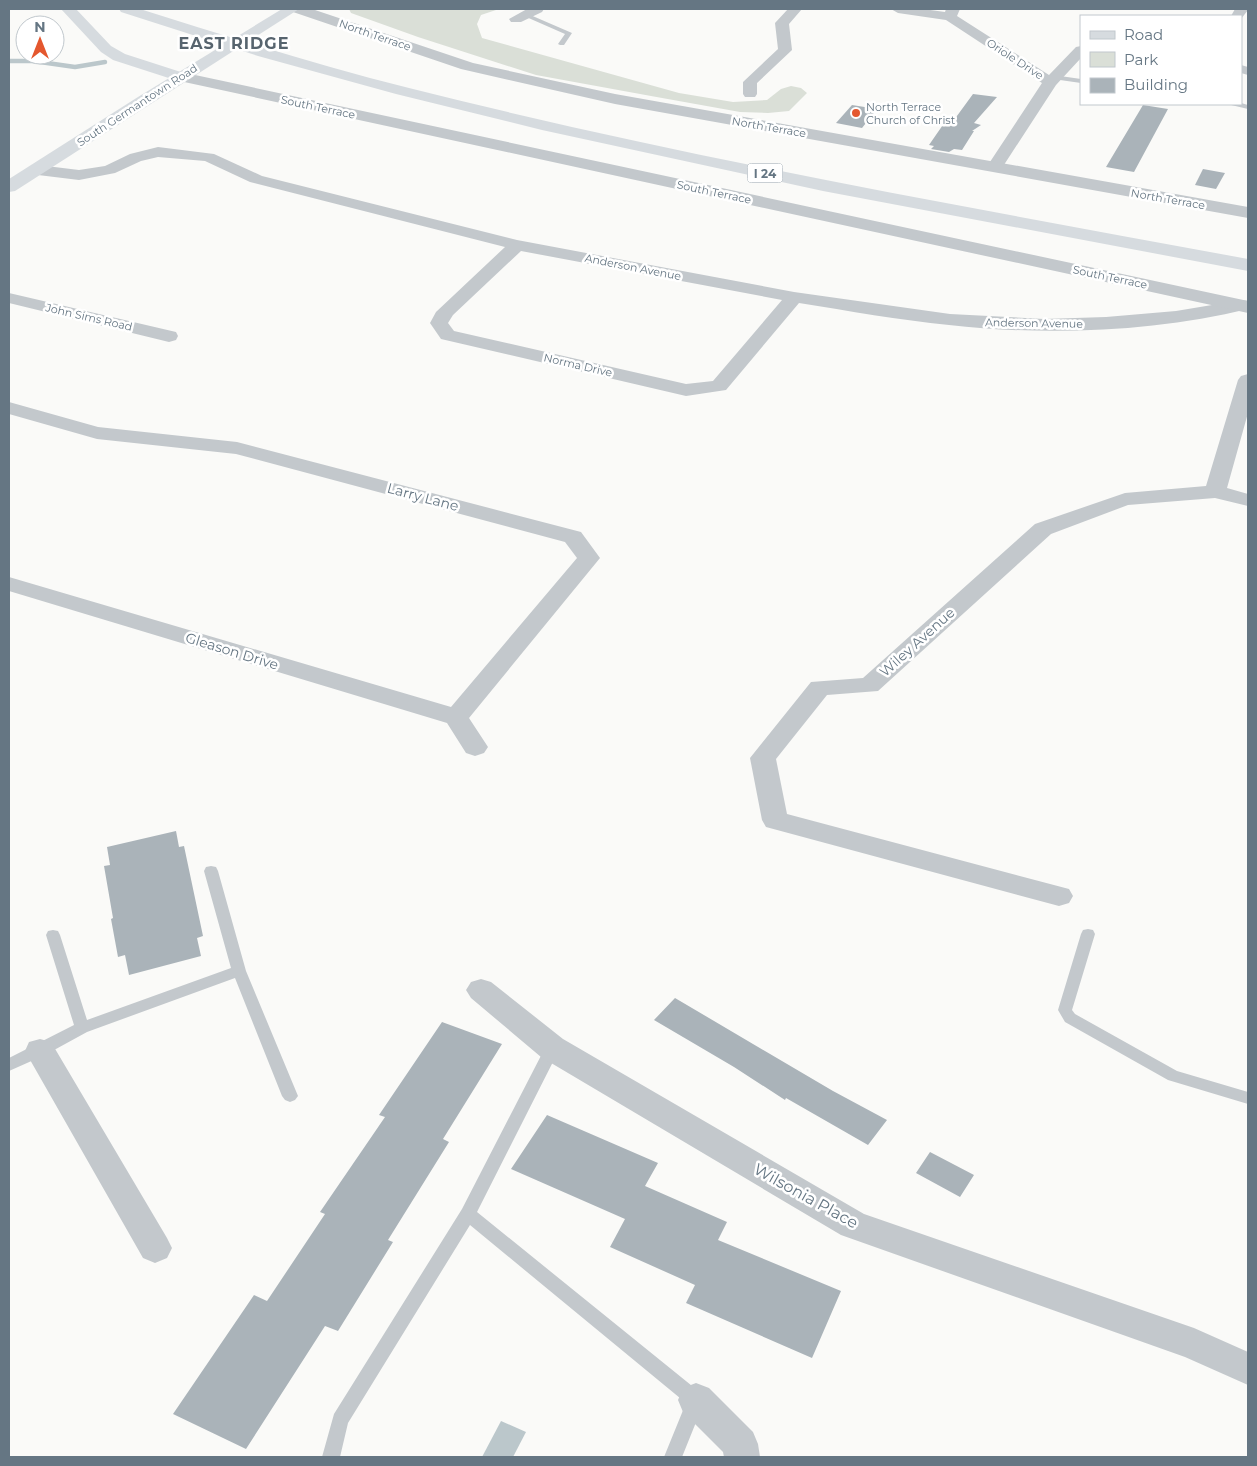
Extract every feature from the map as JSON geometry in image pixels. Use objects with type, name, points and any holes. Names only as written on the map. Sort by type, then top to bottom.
[{"type":"main road","points":[[68,9],[106,49],[119,57],[181,77]]},
{"type":"main road","name":"I 24","points":[[126,9],[191,31],[395,89],[669,154],[854,191],[1248,264]]},
{"type":"main road","name":"I 24","points":[[171,9],[208,22],[302,48],[564,115],[688,142],[888,181]]},
{"type":"main road","name":"South Germantown Road","points":[[9,187],[181,77],[292,9]]},
{"type":"street","name":"North Terrace","points":[[298,9],[467,66],[511,77],[994,168],[1248,213]]},
{"type":"street","points":[[750,94],[750,82],[760,70],[785,50],[782,23],[795,9]]},
{"type":"street","points":[[898,9],[952,13]]},
{"type":"street","name":"Oriole Drive","points":[[952,13],[1053,80],[994,168]]},
{"type":"street","points":[[1053,80],[1080,51]]},
{"type":"street","name":"South Terrace","points":[[181,77],[1245,306]]},
{"type":"street","name":"Anderson Avenue","points":[[38,170],[79,175],[108,170],[136,157],[158,152],[208,157],[256,179],[517,245],[794,297],[950,320],[1044,325],[1106,323],[1176,317],[1245,306]]},
{"type":"street","name":"Norma Drive","points":[[517,245],[445,312],[439,323],[448,335],[686,390],[720,386],[794,297]]},
{"type":"street","name":"John Sims Road","points":[[9,298],[169,336]]},
{"type":"street","points":[[1215,492],[1248,380]]},
{"type":"street","name":"Larry Lane","points":[[9,408],[97,433],[237,448],[572,537],[589,558],[456,717]]},
{"type":"street","name":"Wiley Avenue","points":[[1059,896],[775,820],[763,758],[820,688],[869,686],[1043,529],[1125,499],[1215,492],[1248,500]]},
{"type":"street","name":"Gleason Drive","points":[[9,584],[456,717]]},
{"type":"street","points":[[456,717],[475,747]]},
{"type":"street","name":"Wilsonia Place","points":[[482,990],[552,1048],[853,1225],[1194,1344],[1248,1370]]},
{"type":"street","points":[[40,1052],[155,1248]]},
{"type":"street","points":[[696,1400],[740,1444],[742,1457]]},
{"type":"lane","points":[[526,14],[569,33],[562,44]]},
{"type":"lane","points":[[1053,80],[1080,81]]},
{"type":"lane","points":[[212,871],[239,971],[290,1096]]},
{"type":"lane","points":[[1088,934],[1065,1010],[1070,1018],[1173,1076],[1248,1098]]},
{"type":"lane","points":[[53,935],[82,1028]]},
{"type":"lane","points":[[9,1065],[40,1052],[82,1028],[239,971]]},
{"type":"lane","points":[[331,1457],[340,1420],[468,1214],[552,1048]]},
{"type":"lane","points":[[468,1214],[696,1400],[673,1457]]},
{"type":"green space","points":[[349,9],[499,9],[481,15],[477,24],[482,38],[679,93],[733,102],[767,100],[781,89],[791,86],[801,88],[807,93],[789,111],[768,113],[740,112],[536,75],[418,37],[351,13]]},
{"type":"shaded area","points":[[501,1421],[526,1432],[513,1457],[482,1457]]},
{"type":"building","points":[[973,94],[997,97],[974,123],[981,125],[972,131],[974,131],[962,150],[954,149],[949,152],[931,149],[934,146],[929,145],[947,119],[954,120]]},
{"type":"building","name":"North Terrace Church of Christ","points":[[852,105],[877,109],[862,128],[836,123]]},
{"type":"building","points":[[1143,105],[1168,109],[1134,172],[1106,167]]},
{"type":"building","points":[[1203,169],[1225,173],[1216,189],[1195,185]]},
{"type":"building","points":[[176,831],[179,847],[184,846],[203,936],[197,938],[201,956],[129,975],[125,955],[118,957],[111,919],[113,918],[104,866],[110,865],[107,847]]},
{"type":"building","points":[[675,998],[833,1091],[887,1120],[868,1145],[786,1098],[785,1100],[734,1067],[654,1020]]},
{"type":"building","points":[[442,1022],[502,1044],[443,1139],[449,1142],[388,1240],[393,1242],[338,1331],[325,1326],[246,1449],[173,1414],[254,1295],[267,1301],[325,1214],[320,1212],[385,1117],[379,1115]]},
{"type":"building","points":[[547,1115],[658,1163],[645,1186],[727,1222],[718,1240],[841,1291],[812,1358],[686,1303],[695,1285],[610,1247],[625,1219],[511,1169]]},
{"type":"building","points":[[930,1152],[974,1175],[960,1197],[916,1173]]},
{"type":"waterway","points":[[9,61],[33,61],[75,67],[105,62]]},
{"type":"place","name":"North Terrace Church of Christ","points":[[856,113]]},
{"type":"district","name":"EAST RIDGE","points":[[234,43]]}]
